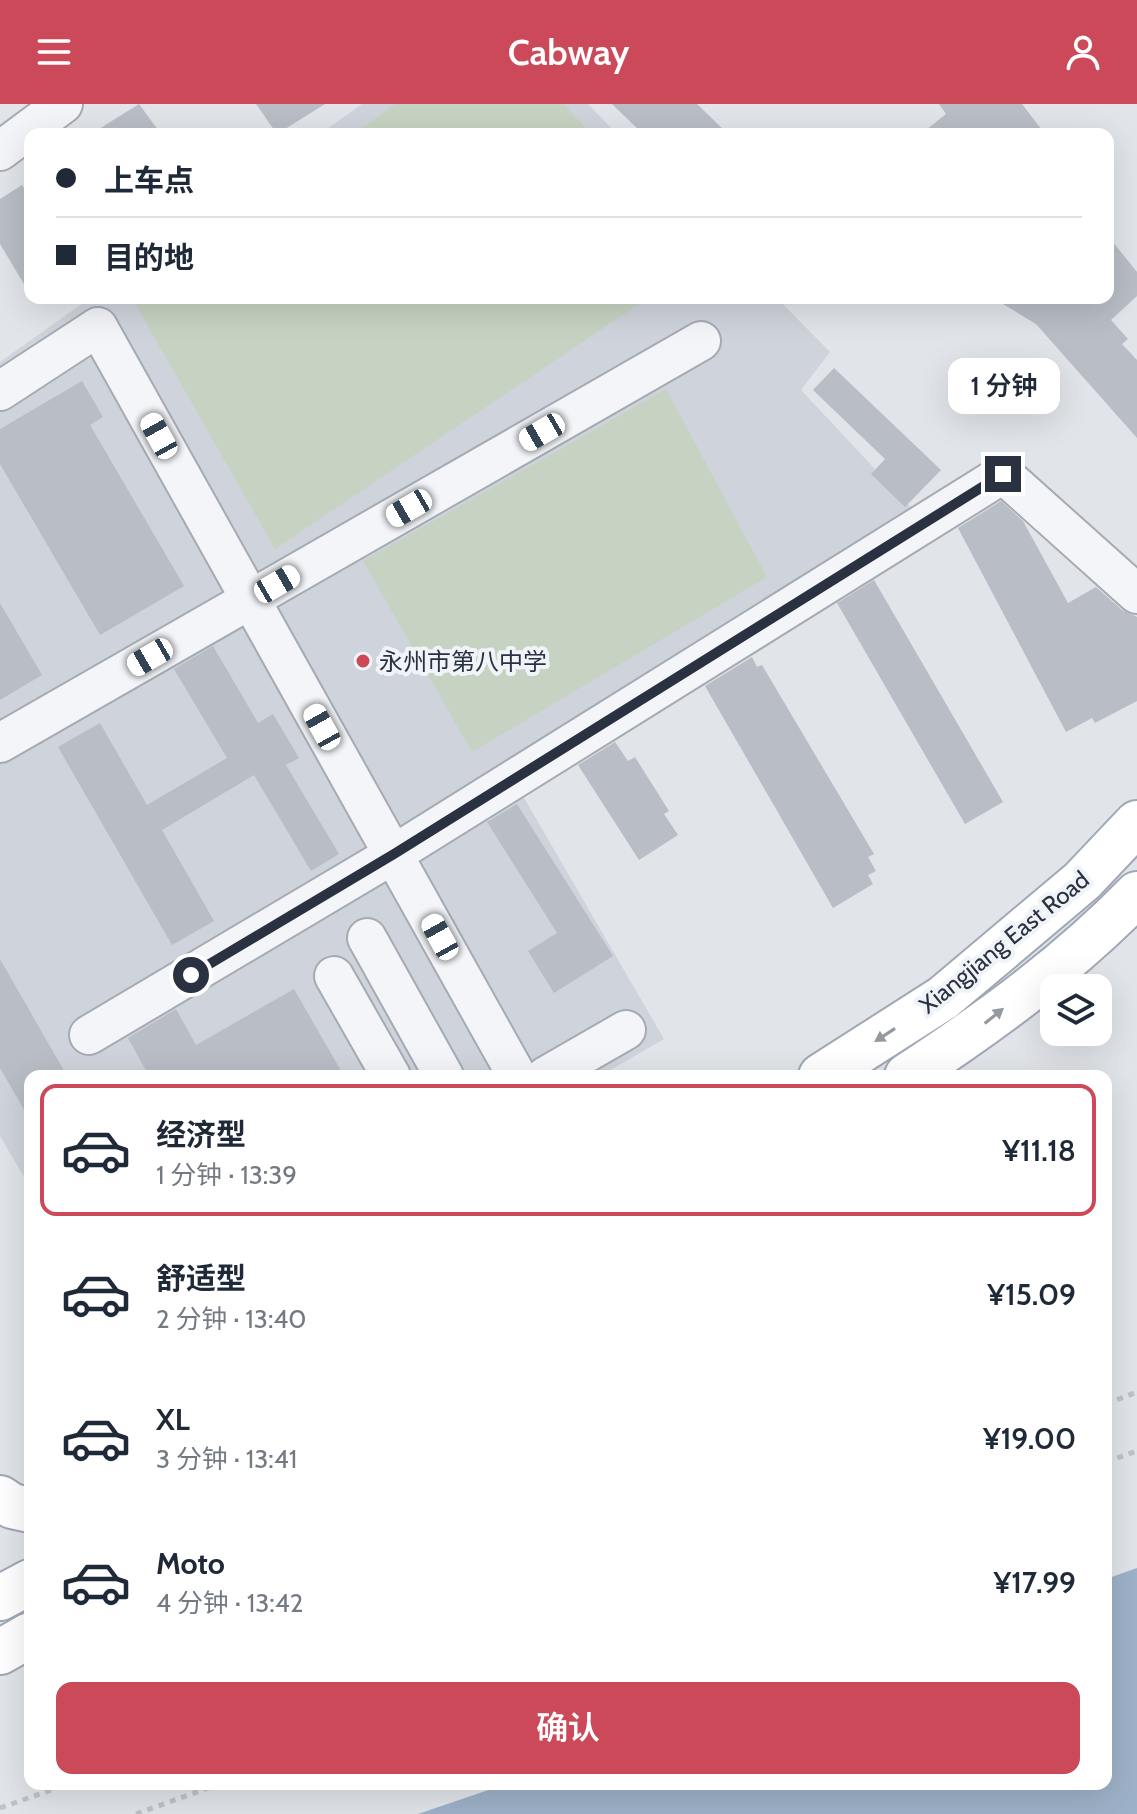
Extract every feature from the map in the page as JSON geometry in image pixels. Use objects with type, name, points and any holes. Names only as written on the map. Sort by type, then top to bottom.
[{"type":"main road","name":"Xiangjiang East Road","points":[[830,1070],[943,998],[1082,881],[1137,823]]},
{"type":"main road","name":"Xiangjiang East Road","points":[[916,1070],[982,1027],[1110,922],[1137,894]]},
{"type":"main road","points":[[0,1498],[12,1506],[24,1509]]},
{"type":"main road","points":[[0,1598],[24,1585]]},
{"type":"main road","points":[[0,1652],[24,1638]]},
{"type":"lane","points":[[31,128],[63,104]]},
{"type":"lane","points":[[0,151],[24,133]]},
{"type":"lane","points":[[0,391],[98,327],[514,1070]]},
{"type":"lane","points":[[0,743],[701,341]]},
{"type":"lane","points":[[89,1035],[394,854],[1003,474],[1137,594]]},
{"type":"lane","points":[[367,938],[441,1070]]},
{"type":"lane","points":[[334,976],[388,1070]]},
{"type":"lane","points":[[556,1070],[626,1030]]},
{"type":"path","points":[[1112,1402],[1137,1392]]},
{"type":"path","points":[[1112,1460],[1137,1451]]},
{"type":"path","points":[[0,1808],[51,1790]]},
{"type":"path","points":[[136,1814],[202,1790]]},
{"type":"shaded area","points":[[362,104],[588,104],[611,128],[328,128]]},
{"type":"shaded area","name":"永州市第八中学","points":[[82,304],[783,304],[830,352],[801,390],[933,531],[520,791],[664,1039],[610,1070],[24,1070],[24,1177],[0,1136],[0,362]]},
{"type":"green space","points":[[395,104],[564,104],[586,128],[362,128]]},
{"type":"green space","points":[[135,304],[639,304],[275,549]]},
{"type":"green space","points":[[666,389],[767,577],[472,752],[363,561]]},
{"type":"water","points":[[1137,1568],[1137,1814],[418,1814],[488,1790],[1112,1790],[1112,1577]]},
{"type":"building","points":[[139,104],[157,128],[101,128]]},
{"type":"building","points":[[256,104],[325,104],[287,128],[273,128]]},
{"type":"building","points":[[612,104],[697,104],[722,128],[637,128]]},
{"type":"building","points":[[939,104],[1022,104],[1040,128],[928,128],[946,114]]},
{"type":"building","points":[[22,185],[24,188],[24,284],[0,244],[0,199]]},
{"type":"building","points":[[1114,243],[1137,272],[1137,296],[1111,320],[1128,339],[1122,344],[1137,360],[1137,438],[1036,324],[1003,304],[1114,304]]},
{"type":"building","points":[[834,368],[941,470],[905,507],[871,474],[885,459],[813,390]]},
{"type":"building","points":[[82,381],[103,417],[90,425],[184,586],[100,635],[0,464],[0,429]]},
{"type":"building","points":[[1001,501],[1023,521],[1068,603],[1096,587],[1122,610],[1137,617],[1137,701],[1095,723],[1092,718],[1066,732],[958,528]]},
{"type":"building","points":[[874,580],[1003,802],[965,824],[837,603]]},
{"type":"building","points":[[0,603],[42,675],[0,700]]},
{"type":"building","points":[[213,646],[258,723],[273,714],[299,758],[286,765],[339,854],[311,871],[254,775],[162,830],[214,921],[172,945],[58,747],[100,723],[147,805],[227,758],[174,669]]},
{"type":"building","points":[[752,657],[757,667],[762,665],[874,854],[868,857],[876,871],[868,875],[873,884],[833,908],[705,686]]},
{"type":"building","points":[[615,742],[628,761],[635,757],[669,811],[664,814],[678,835],[639,860],[578,765]]},
{"type":"building","points":[[517,804],[613,956],[554,993],[528,951],[557,933],[487,822]]},
{"type":"building","points":[[0,959],[64,1070],[24,1070],[24,1110],[0,1068]]},
{"type":"building","points":[[294,989],[341,1070],[146,1070],[128,1038],[176,1009],[196,1045]]},
{"type":"place","name":"永州市第八中学","points":[[363,661]]},
{"type":"route","points":[[191,975],[394,854],[1003,474]]}]
